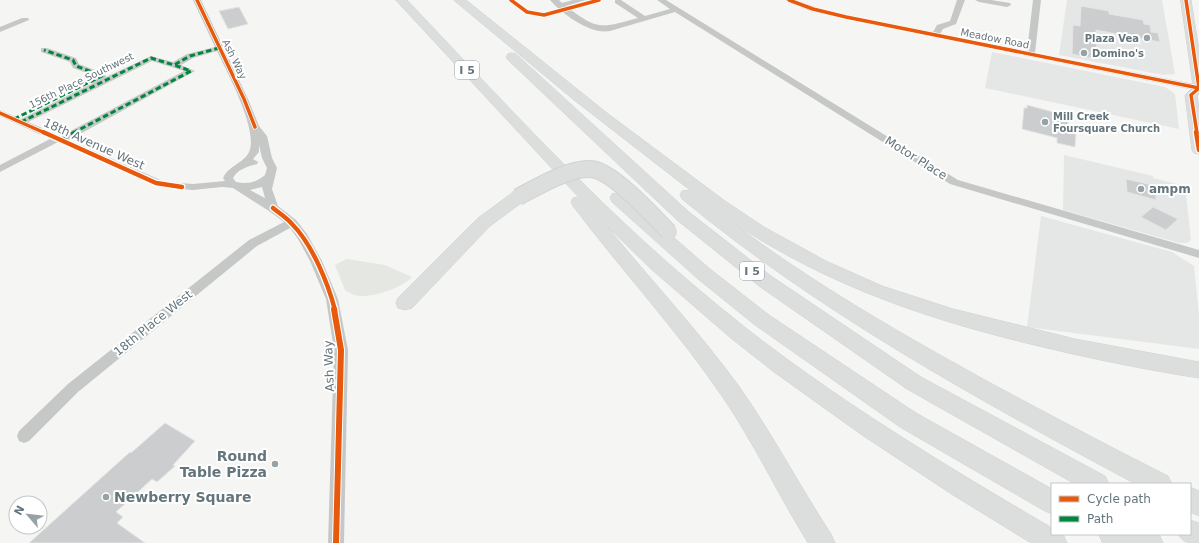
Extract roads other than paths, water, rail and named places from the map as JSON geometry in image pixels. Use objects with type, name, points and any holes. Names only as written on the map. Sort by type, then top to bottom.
[{"type":"highway","name":"I 5","points":[[402,0],[602,212],[662,269],[698,300],[775,362],[838,407],[903,451],[1054,543]]},
{"type":"highway","name":"I 5","points":[[450,0],[683,216],[765,281],[914,383],[1095,483]]},
{"type":"highway","points":[[459,0],[578,98],[730,212],[776,241],[852,280],[918,306],[1012,333],[1170,366],[1199,370]]},
{"type":"highway","points":[[578,98],[707,211],[793,275],[915,352],[1158,483]]},
{"type":"highway","points":[[532,139],[589,215],[716,373],[767,449],[801,510],[822,543]]},
{"type":"highway","points":[[405,303],[484,222],[518,197],[573,172],[587,169],[602,172],[721,278],[791,332],[888,396],[1051,490]]},
{"type":"highway","points":[[564,176],[582,174],[590,175],[603,183],[704,274],[768,324],[908,420],[1051,501]]},
{"type":"highway","points":[[1113,535],[1127,543]]},
{"type":"highway","points":[[1135,535],[1150,543]]},
{"type":"main road","points":[[1186,0],[1199,88],[1191,94],[1199,150]]},
{"type":"street","name":"Ash Way","points":[[197,0],[244,99],[255,127],[254,152],[245,163]]},
{"type":"street","points":[[554,0],[590,27],[601,30],[676,9]]},
{"type":"street","points":[[562,5],[582,0]]},
{"type":"street","name":"Motor Place","points":[[661,0],[954,182],[1199,254]]},
{"type":"street","name":"Meadow Road","points":[[789,0],[830,13],[1199,88]]},
{"type":"street","points":[[935,35],[940,27],[953,22],[961,0]]},
{"type":"street","points":[[979,0],[1007,5]]},
{"type":"street","points":[[1031,54],[1037,0]]},
{"type":"street","points":[[618,1],[643,18]]},
{"type":"street","points":[[0,30],[25,20]]},
{"type":"street","points":[[174,65],[190,56],[219,48]]},
{"type":"street","points":[[17,120],[102,76],[76,66],[73,60],[44,50]]},
{"type":"street","name":"156th Place Southwest","points":[[17,120],[151,58],[174,65]]},
{"type":"street","points":[[0,169],[191,71],[174,65]]},
{"type":"street","name":"18th Avenue West","points":[[0,113],[156,183],[182,187],[255,186],[270,170]]},
{"type":"street","name":"Ash Way","points":[[255,127],[260,131],[270,170],[267,189],[273,208]]},
{"type":"street","points":[[245,163],[259,161],[270,170]]},
{"type":"street","name":"18th Avenue West","points":[[182,187],[217,177],[245,163]]},
{"type":"street","points":[[234,169],[228,178],[234,186]]},
{"type":"street","name":"Ash Way","points":[[234,186],[273,208],[292,223],[303,237],[316,261],[332,299],[341,350],[336,543]]},
{"type":"street","name":"18th Place West","points":[[24,436],[73,388],[253,243],[292,223]]},
{"type":"place","name":"Plaza Vea","points":[[1147,38]]},
{"type":"place","name":"Domino's","points":[[1084,53]]},
{"type":"place","name":"Mill Creek Foursquare Church","points":[[1045,122]]},
{"type":"place","name":"ampm","points":[[1141,189]]},
{"type":"place","name":"Round Table Pizza","points":[[275,464]]},
{"type":"place","name":"Newberry Square","points":[[106,497]]}]
